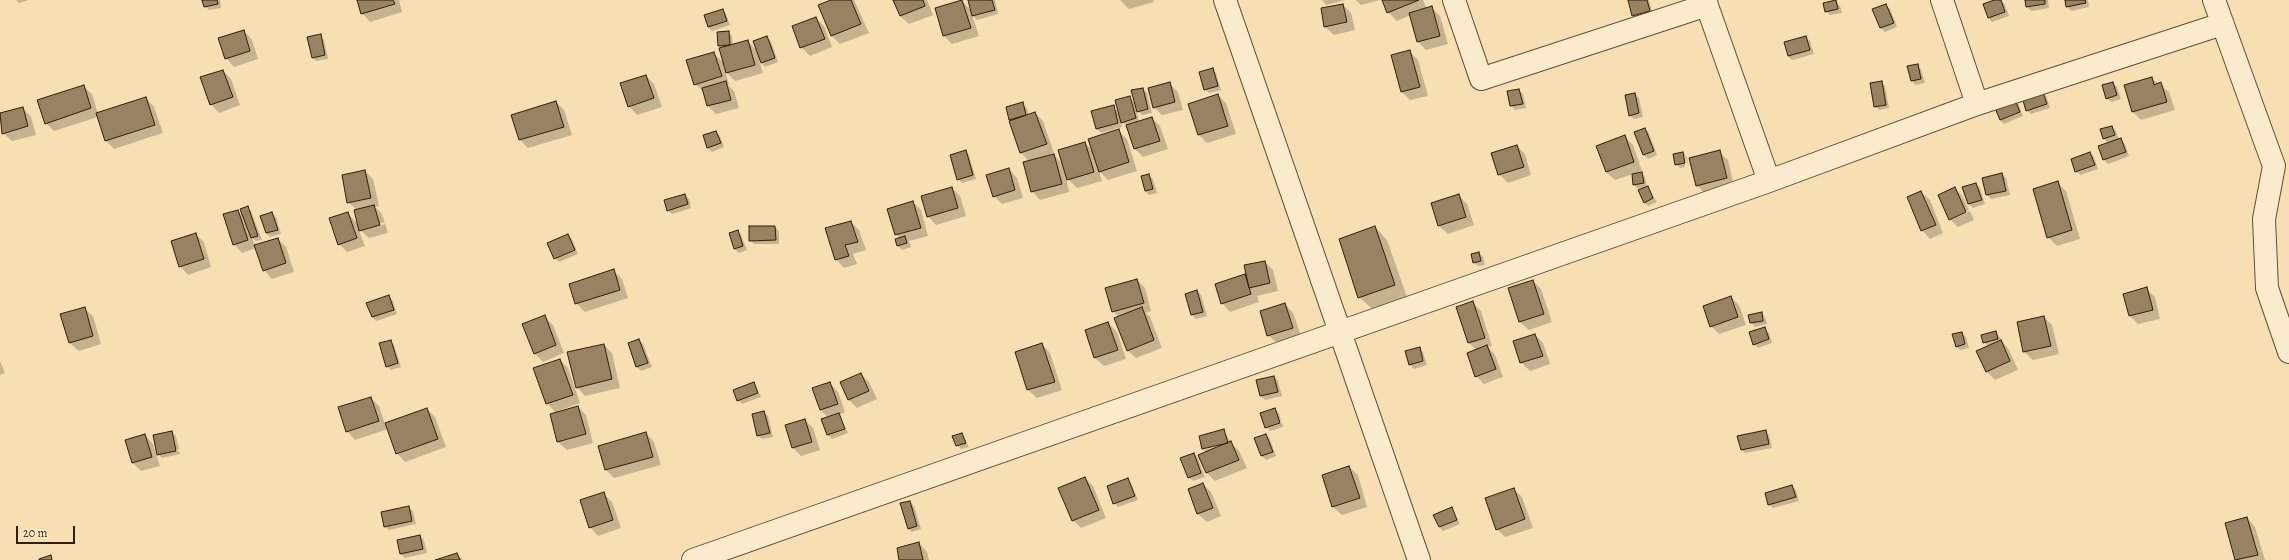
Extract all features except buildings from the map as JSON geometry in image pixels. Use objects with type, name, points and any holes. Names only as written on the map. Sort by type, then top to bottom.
[{"type":"street","points":[[1225,0],[1419,560]]},
{"type":"street","points":[[1454,0],[1481,79],[1706,2],[1769,181]]},
{"type":"street","points":[[1942,0],[1977,104]]},
{"type":"street","points":[[2214,0],[2274,166],[2264,219],[2267,288],[2289,352]]},
{"type":"street","points":[[693,560],[1340,330],[1769,181],[1977,104],[2222,24]]}]
